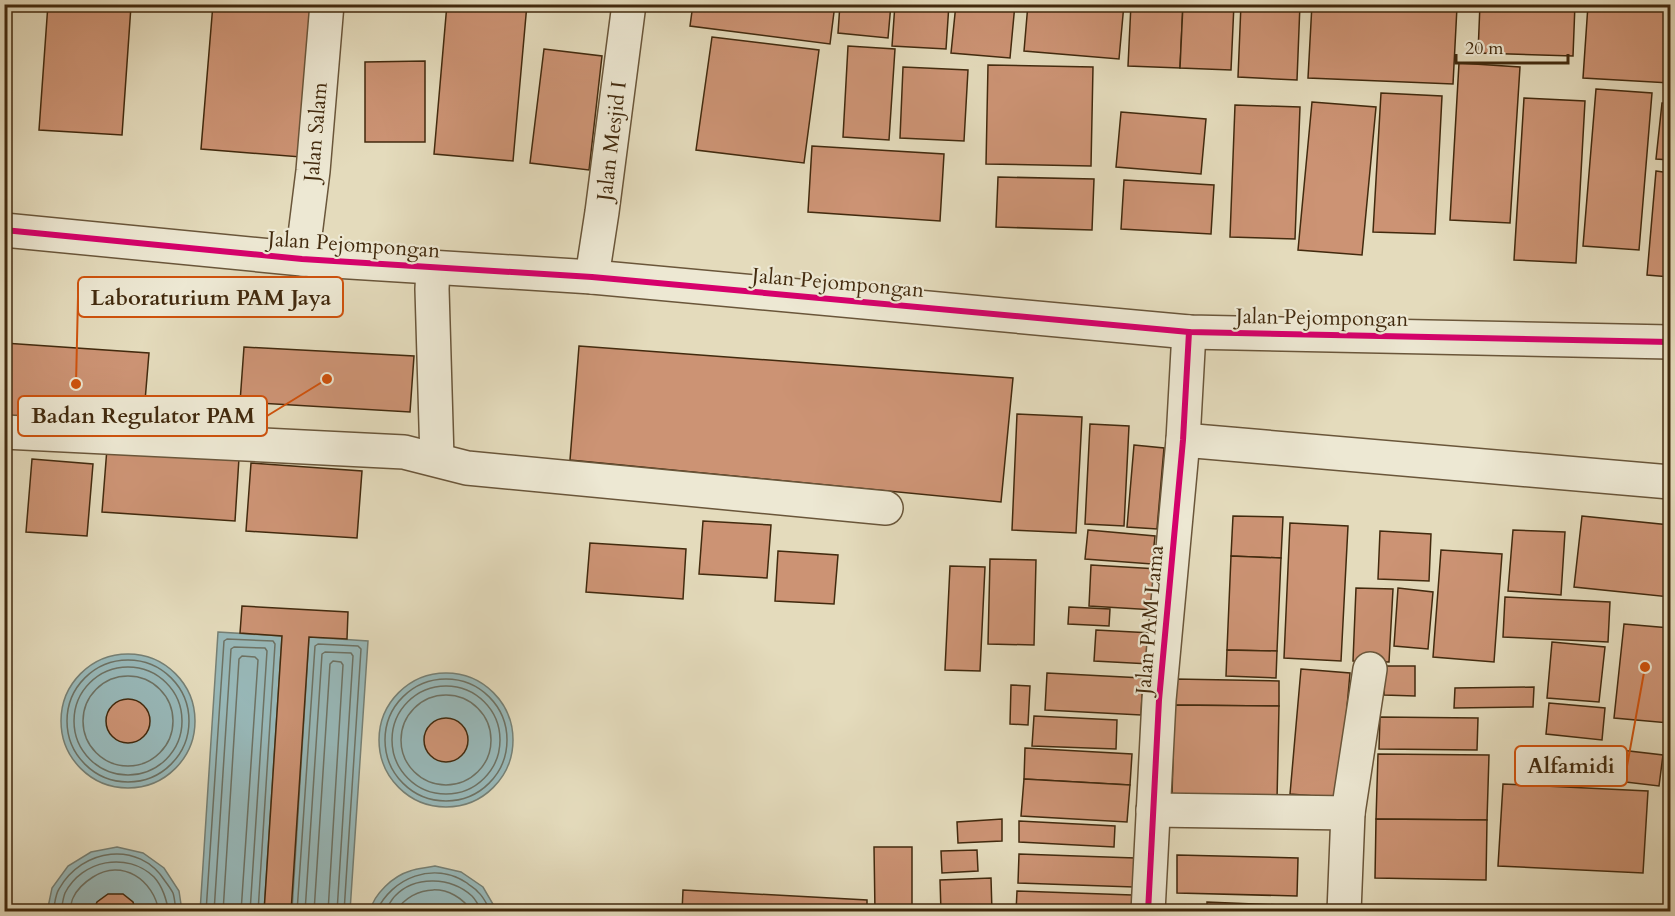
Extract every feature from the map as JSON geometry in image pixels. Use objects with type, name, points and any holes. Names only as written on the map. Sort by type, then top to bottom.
[{"type":"street","name":"Jalan Salam","points":[[302,259],[313,171],[327,4]]},
{"type":"street","name":"Jalan Mesjid I","points":[[592,277],[629,4]]},
{"type":"street","name":"Jalan Pejompongan","points":[[4,230],[302,259],[592,277],[1189,332],[1671,342]]},
{"type":"street","points":[[433,267],[437,459]]},
{"type":"street","name":"Jalan PAM Lama","points":[[1148,912],[1159,700],[1183,440],[1189,332]]},
{"type":"street","points":[[4,432],[404,452],[467,468],[886,508]]},
{"type":"street","points":[[1183,440],[1671,482]]},
{"type":"street","points":[[1344,912],[1347,813],[1370,669]]},
{"type":"street","points":[[1153,810],[1347,813]]},
{"type":"water","points":[[218,632],[282,636],[264,911],[200,912]]},
{"type":"water","points":[[309,637],[368,641],[350,911],[292,911]]},
{"type":"water","points":[[128,654],[154,659],[176,673],[190,695],[195,721],[190,747],[176,769],[154,783],[128,788],[102,783],[80,769],[66,747],[61,721],[66,695],[80,673],[102,659]]},
{"type":"water","points":[[446,673],[472,678],[494,692],[508,714],[513,740],[508,766],[494,788],[472,802],[446,807],[420,802],[398,788],[384,766],[379,740],[384,714],[398,692],[420,678]]},
{"type":"water","points":[[117,847],[143,853],[164,868],[179,891],[182,911],[47,912],[52,888],[68,866],[91,852]]},
{"type":"water","points":[[435,866],[461,872],[483,887],[497,911],[370,911],[380,892],[397,877],[413,870]]},
{"type":"building","points":[[48,4],[131,6],[122,135],[39,130]]},
{"type":"building","points":[[213,4],[313,9],[301,157],[201,149]]},
{"type":"building","points":[[447,4],[527,4],[513,161],[434,154]]},
{"type":"building","points":[[693,4],[835,4],[830,44],[690,26]]},
{"type":"building","points":[[840,4],[891,4],[888,38],[838,33]]},
{"type":"building","points":[[895,4],[949,4],[946,49],[892,46]]},
{"type":"building","points":[[956,4],[1015,4],[1010,58],[951,53]]},
{"type":"building","points":[[1028,4],[1124,4],[1119,59],[1024,51]]},
{"type":"building","points":[[1131,4],[1183,4],[1180,68],[1128,66]]},
{"type":"building","points":[[1183,4],[1234,4],[1231,70],[1180,68]]},
{"type":"building","points":[[1241,4],[1300,4],[1297,80],[1238,77]]},
{"type":"building","points":[[1312,4],[1457,7],[1453,84],[1308,78]]},
{"type":"building","points":[[1480,4],[1575,4],[1573,56],[1478,53]]},
{"type":"building","points":[[1588,5],[1670,10],[1670,83],[1583,78]]},
{"type":"building","points":[[712,37],[819,50],[804,163],[696,150]]},
{"type":"building","points":[[848,46],[895,49],[889,140],[843,137]]},
{"type":"building","points":[[544,49],[602,56],[589,170],[530,163]]},
{"type":"building","points":[[425,61],[425,142],[365,142],[365,62]]},
{"type":"building","points":[[1459,63],[1520,67],[1510,223],[1450,220]]},
{"type":"building","points":[[988,65],[1093,67],[1091,166],[986,164]]},
{"type":"building","points":[[903,67],[968,70],[964,141],[900,138]]},
{"type":"building","points":[[1596,89],[1652,93],[1639,250],[1583,246]]},
{"type":"building","points":[[1381,93],[1442,96],[1435,234],[1373,232]]},
{"type":"building","points":[[1524,98],[1585,101],[1576,263],[1514,260]]},
{"type":"building","points":[[1312,102],[1376,107],[1362,255],[1298,250]]},
{"type":"building","points":[[1662,103],[1670,104],[1670,160],[1656,159]]},
{"type":"building","points":[[1235,105],[1300,107],[1295,239],[1230,237]]},
{"type":"building","points":[[1121,112],[1206,119],[1201,174],[1116,167]]},
{"type":"building","points":[[812,146],[944,154],[940,221],[808,212]]},
{"type":"building","points":[[1656,171],[1670,173],[1670,277],[1647,275]]},
{"type":"building","points":[[998,177],[1094,179],[1092,230],[996,227]]},
{"type":"building","points":[[1124,180],[1214,185],[1211,234],[1121,229]]},
{"type":"building","points":[[4,343],[149,353],[143,425],[4,415]]},
{"type":"building","points":[[579,346],[1013,378],[1001,502],[570,460]]},
{"type":"building","points":[[244,347],[414,356],[410,412],[240,402]]},
{"type":"building","points":[[1017,414],[1082,417],[1076,533],[1012,530]]},
{"type":"building","points":[[1090,424],[1129,426],[1124,526],[1085,524]]},
{"type":"building","points":[[1134,445],[1164,448],[1157,529],[1127,527]]},
{"type":"building","points":[[107,448],[239,458],[235,521],[102,512]]},
{"type":"building","points":[[32,459],[93,464],[87,536],[26,532]]},
{"type":"building","points":[[251,463],[362,471],[357,538],[246,531]]},
{"type":"building","points":[[1233,516],[1283,517],[1281,558],[1231,556]]},
{"type":"building","points":[[1582,516],[1670,525],[1670,597],[1574,587]]},
{"type":"building","points":[[703,521],[771,525],[767,578],[699,574]]},
{"type":"building","points":[[1290,523],[1348,526],[1341,661],[1284,658]]},
{"type":"building","points":[[1088,530],[1155,536],[1152,564],[1085,559]]},
{"type":"building","points":[[1513,530],[1565,532],[1561,595],[1508,591]]},
{"type":"building","points":[[1380,531],[1431,534],[1429,581],[1378,579]]},
{"type":"building","points":[[590,543],[686,549],[683,599],[586,592]]},
{"type":"building","points":[[1441,550],[1502,554],[1494,662],[1433,657]]},
{"type":"building","points":[[778,551],[838,555],[834,604],[775,601]]},
{"type":"building","points":[[1231,556],[1281,558],[1277,651],[1227,650]]},
{"type":"building","points":[[990,559],[1036,560],[1034,645],[988,644]]},
{"type":"building","points":[[1091,565],[1158,569],[1155,610],[1089,606]]},
{"type":"building","points":[[950,566],[985,567],[980,671],[945,670]]},
{"type":"building","points":[[1356,588],[1393,589],[1389,662],[1353,661]]},
{"type":"building","points":[[1398,588],[1433,592],[1428,649],[1394,646]]},
{"type":"building","points":[[1505,597],[1610,602],[1608,642],[1503,637]]},
{"type":"building","points":[[242,606],[348,612],[347,639],[309,637],[291,912],[264,912],[282,636],[240,633]]},
{"type":"building","points":[[1069,607],[1110,609],[1109,626],[1068,624]]},
{"type":"building","points":[[1624,624],[1670,628],[1669,723],[1614,718]]},
{"type":"building","points":[[1096,630],[1152,633],[1150,664],[1094,661]]},
{"type":"building","points":[[1552,642],[1605,647],[1599,702],[1547,698]]},
{"type":"building","points":[[1227,650],[1277,651],[1276,678],[1226,676]]},
{"type":"building","points":[[1385,666],[1415,666],[1415,696],[1384,695]]},
{"type":"building","points":[[1301,669],[1350,673],[1339,798],[1290,794]]},
{"type":"building","points":[[1047,673],[1143,678],[1141,715],[1045,710]]},
{"type":"building","points":[[1175,679],[1279,681],[1279,706],[1174,705]]},
{"type":"building","points":[[1011,685],[1030,686],[1028,725],[1010,724]]},
{"type":"building","points":[[1534,687],[1533,707],[1454,708],[1455,688]]},
{"type":"building","points":[[128,699],[143,706],[150,721],[143,736],[128,743],[113,736],[106,721],[113,706]]},
{"type":"building","points":[[1549,703],[1605,708],[1602,740],[1546,734]]},
{"type":"building","points":[[1174,705],[1279,706],[1277,800],[1172,799]]},
{"type":"building","points":[[1034,716],[1117,720],[1116,749],[1032,746]]},
{"type":"building","points":[[1380,717],[1478,718],[1477,750],[1379,749]]},
{"type":"building","points":[[446,718],[461,725],[468,740],[461,755],[446,762],[431,755],[424,740],[431,725]]},
{"type":"building","points":[[1595,747],[1663,755],[1659,786],[1592,778]]},
{"type":"building","points":[[1025,748],[1132,754],[1130,785],[1024,779]]},
{"type":"building","points":[[1378,754],[1489,755],[1487,820],[1376,819]]},
{"type":"building","points":[[1024,779],[1130,785],[1127,822],[1021,816]]},
{"type":"building","points":[[1503,784],[1648,791],[1643,873],[1498,866]]},
{"type":"building","points":[[1002,819],[1002,841],[958,843],[957,822]]},
{"type":"building","points":[[1376,819],[1487,820],[1486,880],[1375,878]]},
{"type":"building","points":[[1019,821],[1115,826],[1114,847],[1019,842]]},
{"type":"building","points":[[874,847],[912,847],[912,912],[875,912]]},
{"type":"building","points":[[977,850],[978,871],[942,873],[941,851]]},
{"type":"building","points":[[1019,854],[1135,858],[1134,887],[1018,883]]},
{"type":"building","points":[[1177,855],[1298,858],[1297,896],[1177,893]]},
{"type":"building","points":[[991,878],[992,912],[941,912],[940,880]]},
{"type":"building","points":[[683,890],[867,900],[867,912],[682,912]]},
{"type":"building","points":[[1017,891],[1132,895],[1132,912],[1016,912]]},
{"type":"building","points":[[108,894],[123,894],[133,902],[136,912],[93,912],[97,902]]},
{"type":"building","points":[[1207,902],[1303,906],[1303,912],[1207,912]]},
{"type":"cycle path","points":[[4,230],[302,259],[592,277],[1189,332],[1670,342]]},
{"type":"cycle path","points":[[1148,912],[1159,700],[1183,440],[1189,332]]},
{"type":"place","name":"Badan Regulator PAM","points":[[327,379]]},
{"type":"place","name":"Laboraturium PAM Jaya","points":[[76,384]]},
{"type":"place","name":"Alfamidi","points":[[1645,667]]}]
